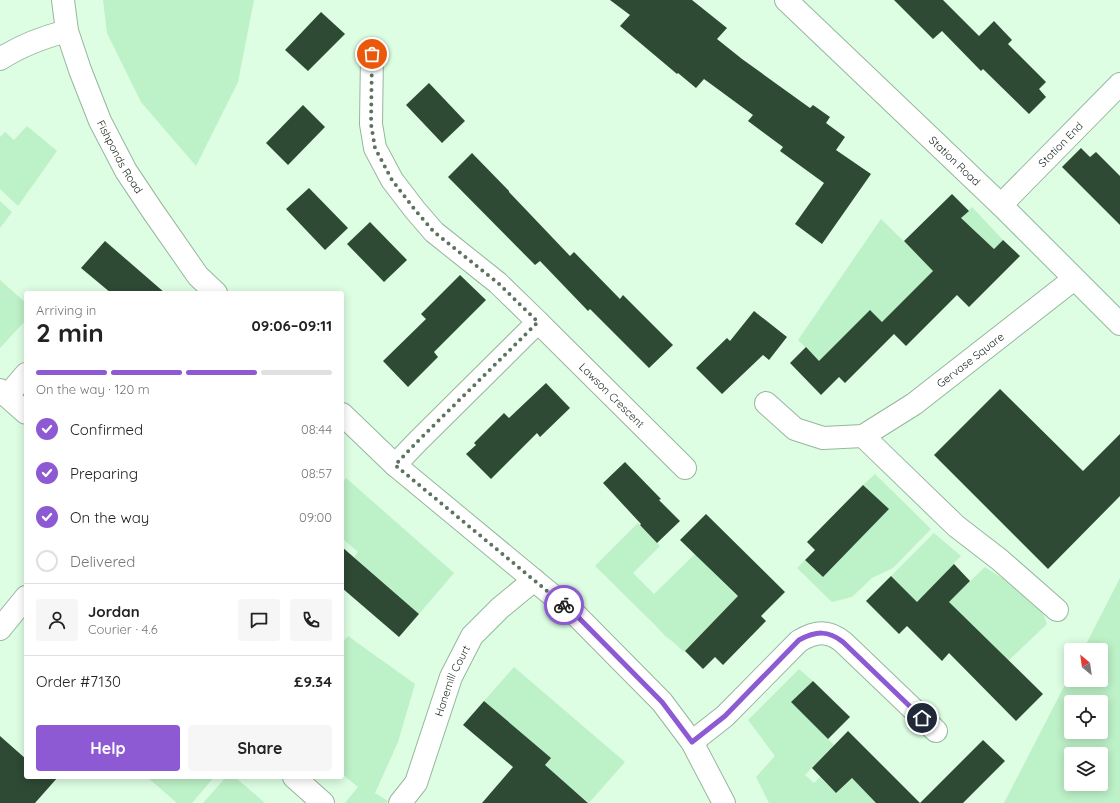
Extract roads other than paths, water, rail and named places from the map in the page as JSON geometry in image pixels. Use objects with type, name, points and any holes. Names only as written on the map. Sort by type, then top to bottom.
[{"type":"street","name":"Fishponds Road","points":[[63,0],[67,31],[100,122],[126,171],[152,210],[198,276],[214,291]]},
{"type":"street","name":"Station Road","points":[[786,0],[1001,205],[1120,324]]},
{"type":"street","points":[[0,59],[10,52],[48,36],[67,31]]},
{"type":"street","name":"Lawson Crescent","points":[[372,54],[371,124],[375,148],[392,180],[434,232],[498,283],[685,468]]},
{"type":"street","name":"Station End","points":[[1001,205],[1120,84]]},
{"type":"street","name":"Gervase Square","points":[[766,404],[795,429],[823,438],[863,436],[914,404],[1074,279]]},
{"type":"street","points":[[395,465],[538,322]]},
{"type":"street","points":[[24,376],[3,393],[24,411]]},
{"type":"street","points":[[344,416],[395,465],[575,614],[662,702],[692,742],[724,803]]},
{"type":"street","points":[[863,436],[956,526],[1000,560],[1058,610]]},
{"type":"street","name":"Hanemill Court","points":[[400,803],[416,783],[451,677],[472,636],[500,608],[534,580]]},
{"type":"street","points":[[0,629],[24,599]]},
{"type":"street","points":[[692,742],[725,716],[799,640],[808,635],[818,633],[836,637],[843,642],[936,731]]},
{"type":"street","points":[[296,779],[323,803]]}]
